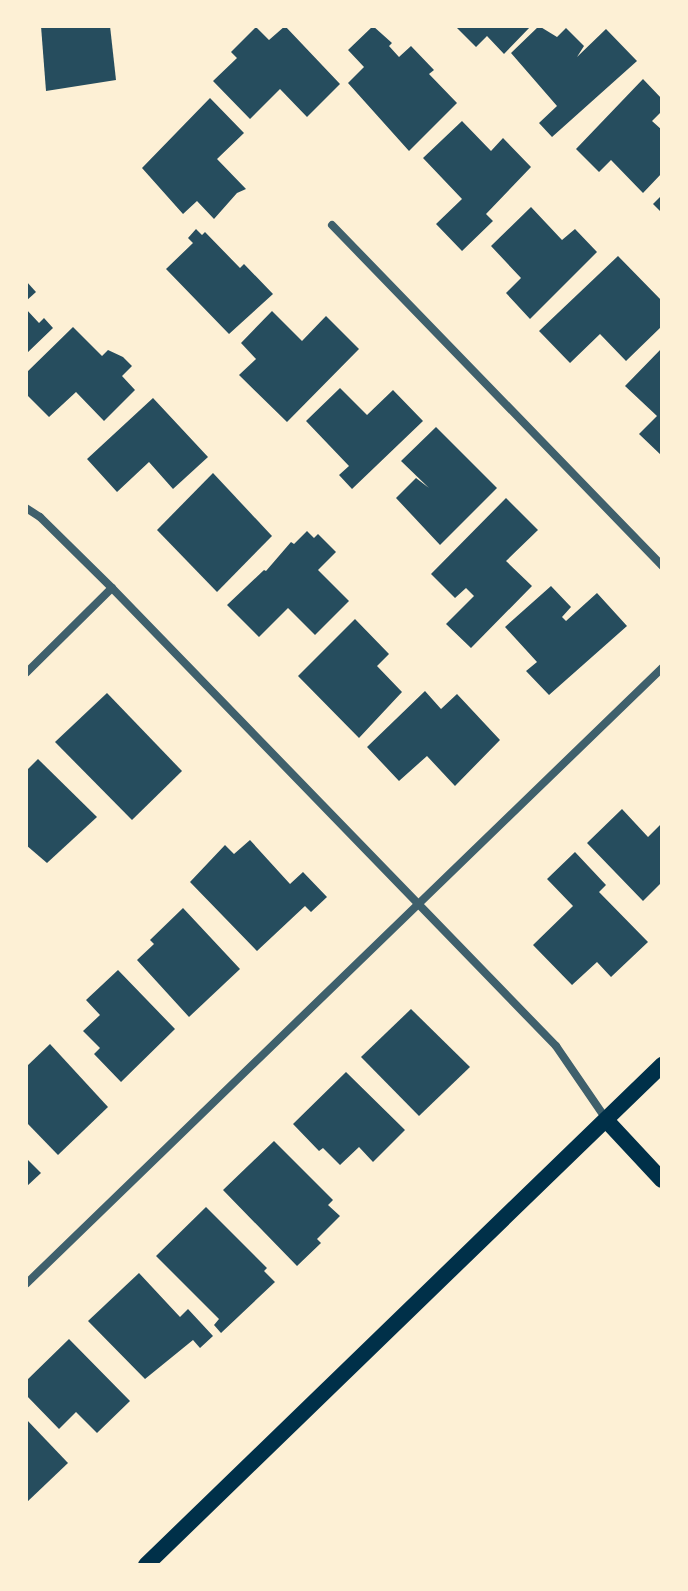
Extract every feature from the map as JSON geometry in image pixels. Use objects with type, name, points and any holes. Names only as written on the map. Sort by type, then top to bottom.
[{"type":"main road","points":[[146,1565],[662,1065]]},
{"type":"main road","points":[[606,1120],[662,1180]]},
{"type":"street","points":[[332,225],[662,566]]},
{"type":"street","points":[[26,508],[40,517],[112,588],[556,1046],[606,1120]]},
{"type":"street","points":[[26,673],[112,588]]},
{"type":"street","points":[[26,1284],[662,668]]},
{"type":"building","points":[[41,26],[110,26],[116,80],[46,91]]},
{"type":"building","points":[[285,26],[340,84],[307,117],[280,89],[250,119],[213,81],[237,58],[231,52],[256,27],[269,40]]},
{"type":"building","points":[[373,26],[392,43],[389,46],[399,57],[411,46],[434,70],[429,74],[457,103],[409,151],[348,83],[364,67],[348,50]]},
{"type":"building","points":[[455,26],[531,26],[504,54],[487,36],[476,47]]},
{"type":"building","points":[[539,26],[557,37],[566,28],[584,46],[577,57],[606,29],[637,61],[552,137],[539,123],[557,106],[511,53]]},
{"type":"building","points":[[643,79],[662,99],[662,111],[652,121],[662,130],[662,173],[643,193],[611,160],[599,172],[576,149]]},
{"type":"building","points":[[210,98],[244,133],[217,159],[246,189],[237,193],[214,219],[197,201],[183,214],[142,168]]},
{"type":"building","points":[[462,121],[491,151],[503,138],[531,167],[486,214],[493,221],[462,251],[436,224],[462,199],[423,158]]},
{"type":"building","points":[[662,195],[662,213],[653,204]]},
{"type":"building","points":[[531,207],[562,240],[575,229],[597,252],[530,319],[506,293],[521,278],[491,246]]},
{"type":"building","points":[[196,229],[202,235],[205,232],[240,268],[244,264],[273,294],[229,334],[166,269],[193,243],[188,238]]},
{"type":"building","points":[[618,256],[662,301],[662,326],[626,361],[600,334],[570,363],[539,331]]},
{"type":"building","points":[[26,281],[36,292],[26,301]]},
{"type":"building","points":[[26,309],[39,323],[44,318],[53,328],[26,354]]},
{"type":"building","points":[[272,311],[302,341],[326,316],[359,349],[287,422],[239,375],[256,359],[241,343]]},
{"type":"building","points":[[73,327],[102,356],[108,350],[123,357],[132,366],[122,376],[135,390],[104,421],[76,392],[49,417],[26,394],[26,373]]},
{"type":"building","points":[[662,348],[662,456],[639,434],[657,416],[625,386]]},
{"type":"building","points":[[340,388],[367,415],[393,390],[423,421],[352,489],[339,475],[349,466],[306,421]]},
{"type":"building","points":[[153,398],[208,457],[173,489],[149,462],[117,492],[87,459]]},
{"type":"building","points":[[436,427],[497,488],[440,545],[396,498],[416,478],[429,488],[401,461]]},
{"type":"building","points":[[213,473],[272,536],[217,592],[157,530]]},
{"type":"building","points":[[506,498],[538,530],[506,561],[532,586],[471,648],[446,624],[474,596],[466,588],[455,598],[431,574]]},
{"type":"building","points":[[307,531],[314,538],[318,534],[336,552],[318,570],[349,601],[315,635],[288,608],[259,637],[227,605],[266,571],[291,542],[294,544]]},
{"type":"building","points":[[551,586],[571,607],[562,617],[566,621],[597,593],[627,626],[549,695],[526,671],[537,662],[505,627]]},
{"type":"building","points":[[355,619],[389,654],[377,666],[402,692],[359,738],[298,676]]},
{"type":"building","points":[[425,691],[441,709],[457,694],[500,740],[455,786],[427,756],[399,781],[367,747]]},
{"type":"building","points":[[107,693],[182,771],[132,820],[55,742]]},
{"type":"building","points":[[38,759],[97,817],[47,863],[26,845],[26,771]]},
{"type":"building","points":[[622,809],[648,837],[662,823],[662,882],[643,901],[587,843]]},
{"type":"building","points":[[250,840],[290,884],[303,872],[327,897],[311,912],[305,906],[257,951],[190,882],[225,845],[234,854]]},
{"type":"building","points":[[575,852],[606,885],[599,892],[648,942],[611,977],[597,962],[572,985],[533,945],[573,906],[547,879]]},
{"type":"building","points":[[183,908],[240,969],[189,1017],[137,960],[154,944],[150,940]]},
{"type":"building","points":[[118,970],[175,1029],[121,1082],[94,1054],[100,1048],[83,1031],[100,1015],[86,1000]]},
{"type":"building","points":[[411,1009],[470,1067],[419,1116],[361,1057]]},
{"type":"building","points":[[50,1044],[108,1107],[58,1155],[26,1122],[26,1067]]},
{"type":"building","points":[[346,1072],[405,1130],[373,1162],[359,1147],[340,1165],[323,1148],[319,1151],[293,1124]]},
{"type":"building","points":[[274,1141],[333,1200],[328,1205],[340,1216],[317,1239],[321,1243],[297,1266],[223,1190]]},
{"type":"building","points":[[26,1158],[41,1173],[26,1187]]},
{"type":"building","points":[[206,1207],[267,1268],[264,1271],[275,1282],[221,1333],[214,1325],[219,1319],[156,1256]]},
{"type":"building","points":[[139,1273],[180,1317],[188,1309],[213,1336],[200,1348],[193,1340],[145,1379],[88,1321]]},
{"type":"building","points":[[69,1339],[130,1401],[97,1433],[76,1412],[59,1429],[26,1395],[26,1381]]},
{"type":"building","points":[[26,1419],[68,1463],[26,1503]]}]
